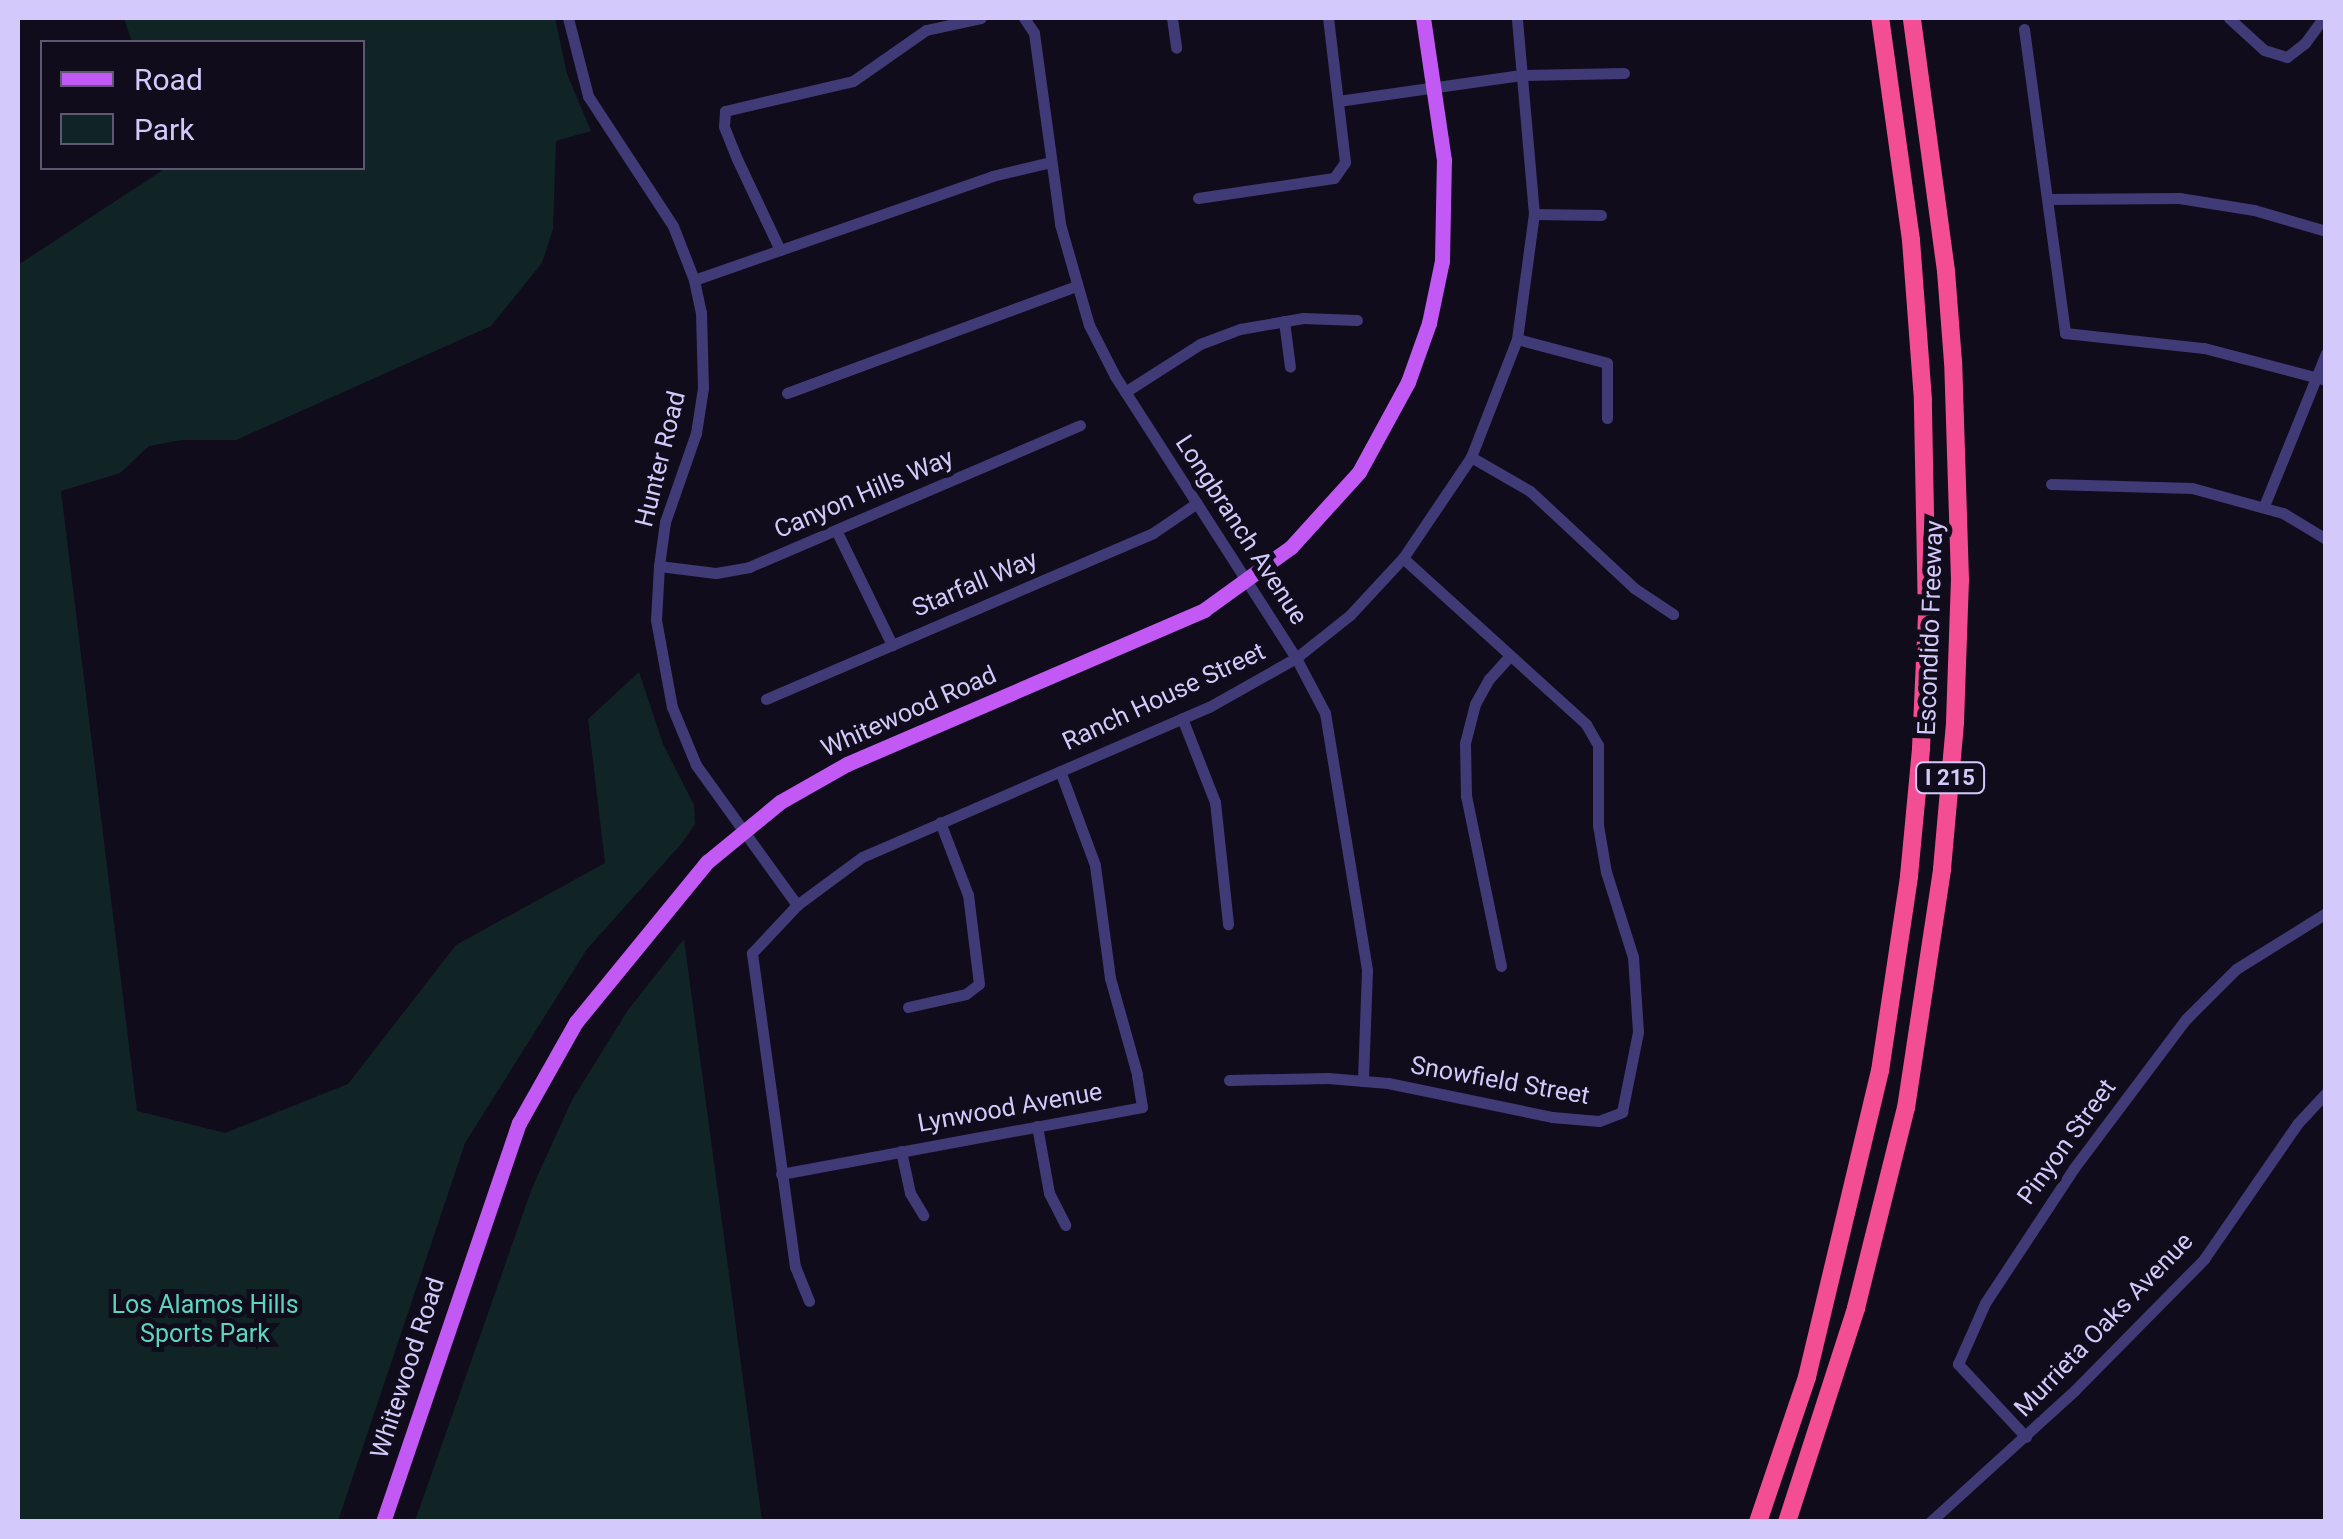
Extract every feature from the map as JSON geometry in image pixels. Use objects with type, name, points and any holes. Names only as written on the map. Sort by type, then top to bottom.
[{"type":"highway","name":"Escondido Freeway","points":[[1758,1522],[1807,1377],[1880,1071],[1909,876],[1921,748],[1927,618],[1923,400],[1911,240],[1880,18]]},
{"type":"highway","name":"Escondido Freeway","points":[[1786,1522],[1856,1308],[1906,1108],[1942,868],[1954,740],[1960,580],[1953,362],[1946,272],[1912,18]]},
{"type":"main road","name":"Whitewood Road","points":[[383,1522],[496,1182],[546,1070],[610,976],[708,862],[742,830],[848,764],[1168,627],[1248,582],[1310,530],[1344,492],[1391,419],[1420,352],[1436,296],[1444,231],[1444,160],[1423,18]]},
{"type":"street","name":"Hunter Road","points":[[568,18],[588,96],[654,192],[694,280],[704,352],[703,388],[696,434],[665,522],[656,620],[672,707],[696,765],[797,905]]},
{"type":"street","points":[[780,250],[730,142],[724,126],[725,111],[853,80],[926,30],[981,18]]},
{"type":"street","name":"Longbranch Avenue","points":[[1024,18],[1034,33],[1050,162],[1076,286],[1089,324],[1125,392],[1296,658],[1325,713],[1367,970],[1363,1081]]},
{"type":"street","points":[[1172,18],[1176,48]]},
{"type":"street","points":[[1198,198],[1334,178],[1345,162],[1328,18]]},
{"type":"street","name":"Ranch House Street","points":[[781,1174],[751,961],[752,953],[797,905],[862,857],[1182,718],[1296,658],[1350,615],[1403,558],[1472,456],[1517,340],[1534,214],[1517,18]]},
{"type":"street","points":[[2229,18],[2264,50],[2287,57],[2305,44],[2324,18]]},
{"type":"street","points":[[2024,30],[2065,333],[2204,348],[2321,378]]},
{"type":"street","points":[[1338,100],[1520,75],[1624,73]]},
{"type":"street","points":[[694,280],[992,176],[1050,162]]},
{"type":"street","points":[[2049,199],[2179,198],[2254,210],[2326,231]]},
{"type":"street","points":[[1534,214],[1601,216]]},
{"type":"street","points":[[787,393],[1076,286]]},
{"type":"street","points":[[1125,392],[1200,344],[1240,329],[1284,321],[1357,320]]},
{"type":"street","points":[[1284,321],[1290,367]]},
{"type":"street","points":[[1517,340],[1607,363],[1607,418]]},
{"type":"street","points":[[2264,506],[2321,378],[2326,353]]},
{"type":"street","name":"Canyon Hills Way","points":[[659,566],[716,573],[750,567],[1080,425]]},
{"type":"street","points":[[1472,456],[1530,491],[1634,588],[1673,614]]},
{"type":"street","points":[[2052,484],[2192,488],[2264,506],[2326,539]]},
{"type":"street","name":"Starfall Way","points":[[766,698],[1153,532],[1197,503]]},
{"type":"street","points":[[837,532],[892,644]]},
{"type":"street","points":[[1403,558],[1510,656],[1475,704],[1464,742],[1466,796],[1501,966]]},
{"type":"street","name":"Snowfield Street","points":[[1228,1080],[1363,1081],[1552,1117],[1599,1121],[1622,1112],[1638,1032],[1637,1014],[1633,957],[1606,872],[1598,824],[1598,745],[1586,724],[1510,656]]},
{"type":"street","points":[[1182,718],[1216,802],[1228,924]]},
{"type":"street","name":"Lynwood Avenue","points":[[781,1174],[1142,1107],[1138,1074],[1110,978],[1095,865],[1060,771]]},
{"type":"street","points":[[908,1007],[966,994],[978,984],[968,896],[940,822]]},
{"type":"street","name":"Pinyon Street","points":[[2026,1437],[1958,1364],[1985,1304],[2074,1168],[2186,1019],[2236,968],[2326,913]]},
{"type":"street","name":"Murrieta Oaks Avenue","points":[[1930,1522],[2026,1437],[2204,1259],[2297,1124],[2326,1093]]},
{"type":"street","points":[[1037,1126],[1050,1192],[1065,1225]]},
{"type":"street","points":[[901,1151],[910,1193],[923,1216]]},
{"type":"street","points":[[781,1174],[795,1267],[809,1301]]},
{"type":"green space","name":"Los Alamos Hills Sports Park","points":[[124,18],[555,18],[567,74],[591,131],[556,141],[553,229],[542,263],[491,326],[236,440],[182,440],[149,446],[120,473],[61,491],[137,1111],[225,1133],[348,1084],[456,945],[605,863],[588,719],[639,672],[663,744],[694,805],[695,824],[587,949],[465,1143],[338,1521],[18,1521],[18,265],[163,170],[365,170],[365,40],[131,40]]},
{"type":"green space","points":[[684,939],[762,1521],[415,1521],[532,1188],[572,1100],[628,1010]]}]
